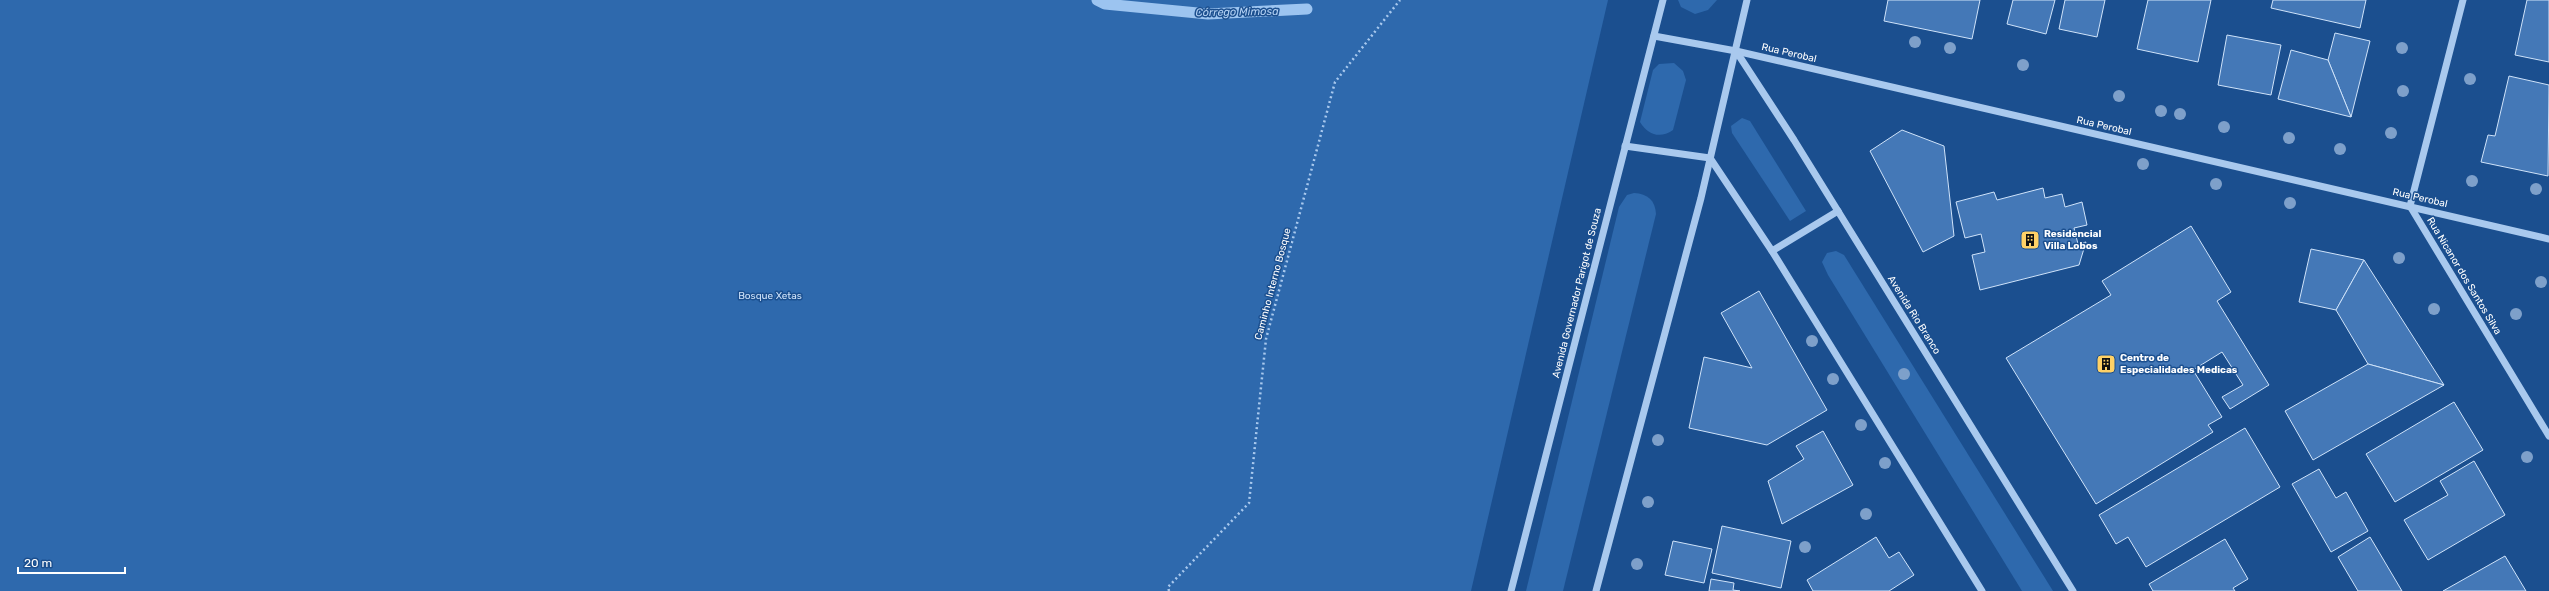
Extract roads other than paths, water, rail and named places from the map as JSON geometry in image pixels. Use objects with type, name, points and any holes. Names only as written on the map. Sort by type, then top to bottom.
[{"type":"street","name":"Avenida Governador Parigot de Souza","points":[[1511,591],[1663,0]]},
{"type":"street","points":[[1596,591],[1702,198],[1747,0]]},
{"type":"street","points":[[2410,206],[2463,0]]},
{"type":"street","name":"Rua Perobal","points":[[1654,36],[1736,51],[2549,239]]},
{"type":"street","name":"Avenida Rio Branco","points":[[1736,51],[1838,211],[2073,591]]},
{"type":"street","points":[[1625,146],[1710,158],[1772,251],[1982,591]]},
{"type":"street","name":"Rua Nicanor dos Santos Silva","points":[[2410,206],[2549,436]]},
{"type":"street","points":[[1772,251],[1838,211]]},
{"type":"waterway","name":"Córrego Mimosa","points":[[1097,0],[1105,4],[1208,14],[1307,9]]},
{"type":"place","name":"Residencial Villa Lobos","points":[[2030,240]]},
{"type":"place","name":"Centro de Especialidades Medicas","points":[[2106,364]]},
{"type":"park label","name":"Bosque Xetas","points":[[770,296]]}]
